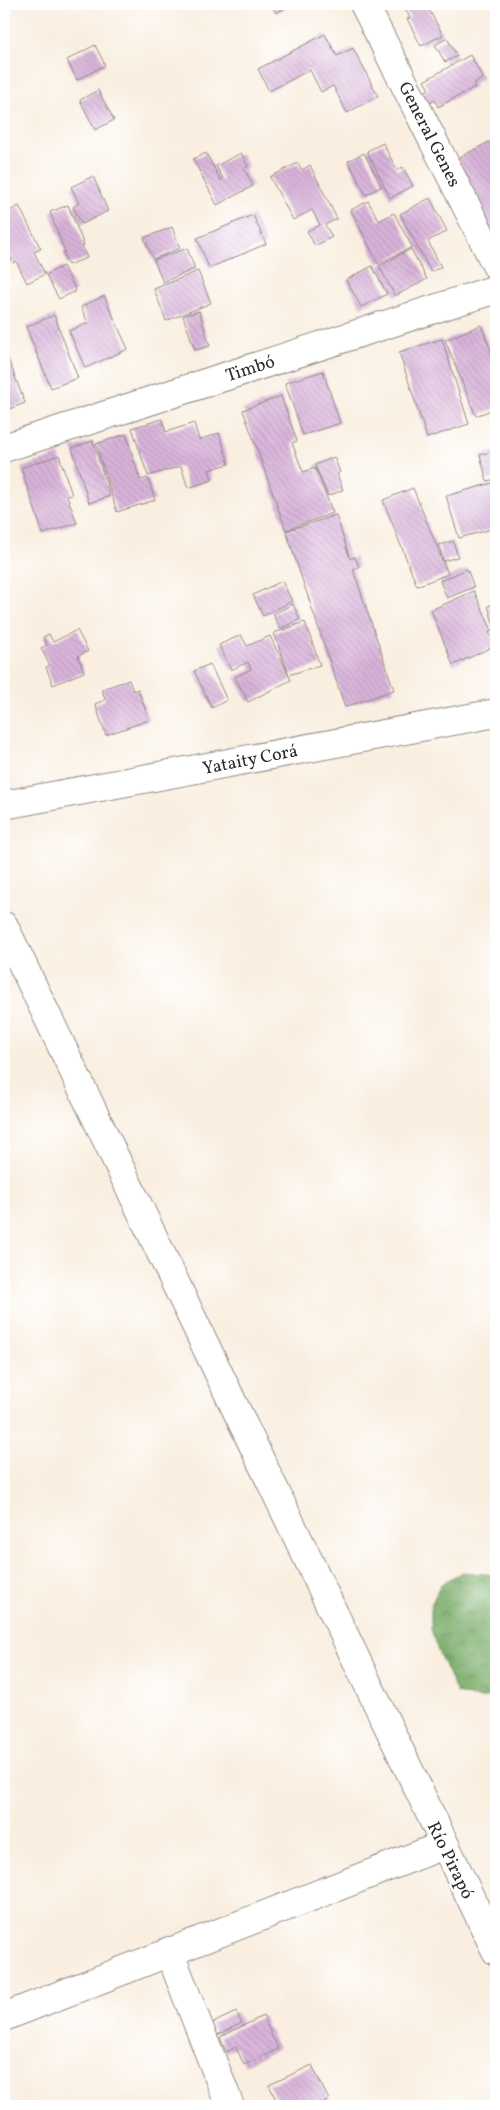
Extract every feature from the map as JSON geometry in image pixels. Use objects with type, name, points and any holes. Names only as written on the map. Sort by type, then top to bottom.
[{"type":"street","name":"General Genes","points":[[364,4],[496,265]]},
{"type":"street","name":"Timbó","points":[[4,448],[496,289]]},
{"type":"street","name":"Yataity Corá","points":[[4,806],[496,713]]},
{"type":"street","name":"Río Pirapó","points":[[4,926],[496,1951]]},
{"type":"street","points":[[4,2017],[444,1845]]},
{"type":"street","points":[[169,1951],[230,2106]]},
{"type":"green space","points":[[462,1572],[496,1575],[496,1692],[481,1699],[457,1693],[438,1651],[431,1629],[431,1605],[441,1584]]},
{"type":"building","points":[[271,4],[293,4],[276,13]]},
{"type":"building","points":[[403,4],[435,4],[428,8],[443,35],[421,46],[407,19],[410,18]]},
{"type":"building","points":[[325,34],[337,56],[353,48],[378,96],[347,113],[333,86],[321,92],[310,70],[269,91],[258,69]]},
{"type":"building","points":[[447,38],[457,56],[445,62],[435,45]]},
{"type":"building","points":[[95,45],[105,65],[77,80],[67,60]]},
{"type":"building","points":[[470,55],[483,78],[473,84],[475,87],[438,107],[435,100],[428,104],[422,93],[429,89],[424,81]]},
{"type":"building","points":[[98,90],[114,120],[95,130],[80,100]]},
{"type":"building","points":[[489,142],[496,155],[496,245],[454,160]]},
{"type":"building","points":[[383,143],[397,170],[403,167],[413,186],[390,198],[367,151]]},
{"type":"building","points":[[206,153],[221,181],[223,179],[216,166],[241,153],[248,166],[244,169],[253,186],[217,205],[193,159]]},
{"type":"building","points":[[364,153],[382,186],[366,195],[348,161]]},
{"type":"building","points":[[298,163],[302,170],[310,165],[337,219],[325,225],[332,237],[315,246],[307,231],[320,225],[312,210],[293,220],[270,177]]},
{"type":"building","points":[[93,176],[108,211],[82,224],[73,207],[79,203],[71,187]]},
{"type":"building","points":[[430,198],[447,231],[428,241],[441,267],[431,272],[400,214]]},
{"type":"building","points":[[368,201],[379,221],[394,213],[412,247],[378,264],[351,210]]},
{"type":"building","points":[[68,205],[84,245],[82,246],[87,258],[68,265],[50,212]]},
{"type":"building","points":[[19,206],[41,249],[34,252],[45,274],[27,283],[16,261],[13,263],[4,244],[4,214]]},
{"type":"building","points":[[253,215],[266,244],[209,268],[197,238]]},
{"type":"building","points":[[172,227],[180,248],[153,259],[144,238]]},
{"type":"building","points":[[187,248],[195,269],[163,282],[154,260]]},
{"type":"building","points":[[411,249],[427,279],[395,296],[379,266]]},
{"type":"building","points":[[63,266],[76,291],[59,299],[46,275]]},
{"type":"building","points":[[372,266],[387,294],[361,307],[346,280]]},
{"type":"building","points":[[198,271],[211,303],[166,321],[154,289]]},
{"type":"building","points":[[104,296],[128,349],[85,368],[69,331],[88,323],[81,307]]},
{"type":"building","points":[[199,311],[210,346],[195,350],[183,316]]},
{"type":"building","points":[[54,315],[78,378],[51,388],[26,327]]},
{"type":"building","points":[[481,325],[496,364],[496,408],[476,416],[445,340]]},
{"type":"building","points":[[442,339],[469,424],[427,438],[399,352]]},
{"type":"building","points":[[4,348],[25,403],[4,411]]},
{"type":"building","points":[[323,371],[340,423],[303,435],[285,383]]},
{"type":"building","points":[[281,396],[297,441],[292,443],[303,472],[315,468],[333,513],[286,530],[243,410]]},
{"type":"building","points":[[162,419],[166,432],[194,423],[199,440],[219,433],[229,464],[209,470],[212,480],[188,488],[181,466],[148,476],[132,428]]},
{"type":"building","points":[[126,434],[140,480],[148,478],[155,500],[117,512],[96,444]]},
{"type":"building","points":[[93,441],[110,496],[89,503],[72,448]]},
{"type":"building","points":[[496,450],[496,479],[487,481],[480,455]]},
{"type":"building","points":[[59,455],[72,495],[67,496],[77,523],[43,534],[21,468]]},
{"type":"building","points":[[334,457],[340,472],[337,474],[343,490],[328,496],[315,465]]},
{"type":"building","points":[[496,482],[496,528],[459,538],[446,496]]},
{"type":"building","points":[[413,488],[448,574],[417,586],[383,500]]},
{"type":"building","points":[[336,515],[350,559],[355,557],[359,567],[353,569],[394,690],[345,707],[286,531]]},
{"type":"building","points":[[453,541],[458,557],[443,561],[439,545]]},
{"type":"building","points":[[467,569],[474,587],[447,598],[440,581]]},
{"type":"building","points":[[282,581],[292,601],[263,616],[253,595]]},
{"type":"building","points":[[474,591],[492,631],[489,632],[495,646],[453,665],[431,610]]},
{"type":"building","points":[[496,603],[496,633],[488,606]]},
{"type":"building","points":[[293,604],[300,619],[280,629],[273,614]]},
{"type":"building","points":[[305,622],[320,665],[289,675],[274,633]]},
{"type":"building","points":[[77,630],[88,651],[78,656],[84,672],[53,685],[46,667],[50,666],[41,648],[47,645],[43,637],[49,634],[53,642]]},
{"type":"building","points":[[241,635],[247,646],[270,636],[291,680],[248,702],[235,677],[251,669],[248,662],[231,670],[219,645]]},
{"type":"building","points":[[210,664],[227,700],[212,708],[194,671]]},
{"type":"building","points":[[129,680],[133,691],[138,689],[149,720],[106,735],[95,704],[105,700],[102,689]]},
{"type":"building","points":[[236,2012],[242,2023],[217,2035],[211,2024]]},
{"type":"building","points":[[263,2016],[278,2049],[244,2065],[236,2047],[226,2052],[220,2037]]},
{"type":"building","points":[[312,2065],[329,2100],[316,2106],[279,2106],[269,2085]]}]
